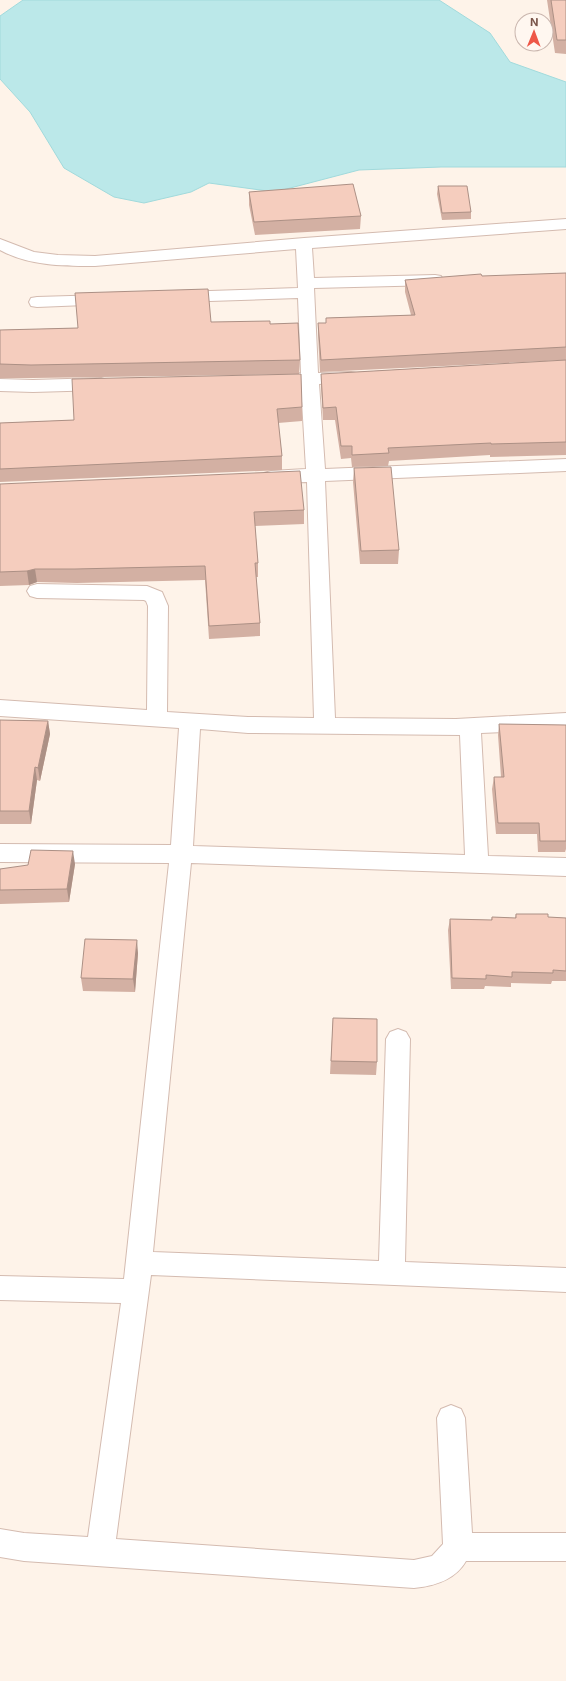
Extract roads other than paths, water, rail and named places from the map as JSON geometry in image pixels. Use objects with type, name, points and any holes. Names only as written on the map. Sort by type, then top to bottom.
[{"type":"street","points":[[0,244],[30,256],[60,261],[95,260],[566,224]]},
{"type":"street","points":[[304,243],[316,475],[325,726]]},
{"type":"street","points":[[164,298],[448,280]]},
{"type":"street","points":[[38,302],[116,299]]},
{"type":"street","points":[[254,381],[364,377]]},
{"type":"street","points":[[0,384],[33,386],[120,384]]},
{"type":"street","points":[[253,478],[566,465]]},
{"type":"street","points":[[37,591],[147,593],[155,597],[158,606],[157,719]]},
{"type":"street","points":[[0,708],[248,726],[470,726],[566,721]]},
{"type":"street","points":[[100,1552],[136,1291],[181,854],[190,722]]},
{"type":"street","points":[[470,726],[477,864]]},
{"type":"street","points":[[0,853],[181,854],[566,867]]},
{"type":"street","points":[[392,1274],[398,1039]]},
{"type":"street","points":[[139,1263],[566,1280]]},
{"type":"street","points":[[0,1288],[136,1291]]},
{"type":"street","points":[[0,1543],[24,1547],[414,1574],[434,1571],[451,1561],[458,1547],[451,1418]]},
{"type":"street","points":[[458,1547],[566,1548]]},
{"type":"water","points":[[23,0],[439,0],[490,33],[510,62],[566,82],[566,167],[441,167],[359,170],[275,192],[209,183],[191,192],[144,203],[114,197],[64,168],[30,112],[0,79],[0,16]]}]
